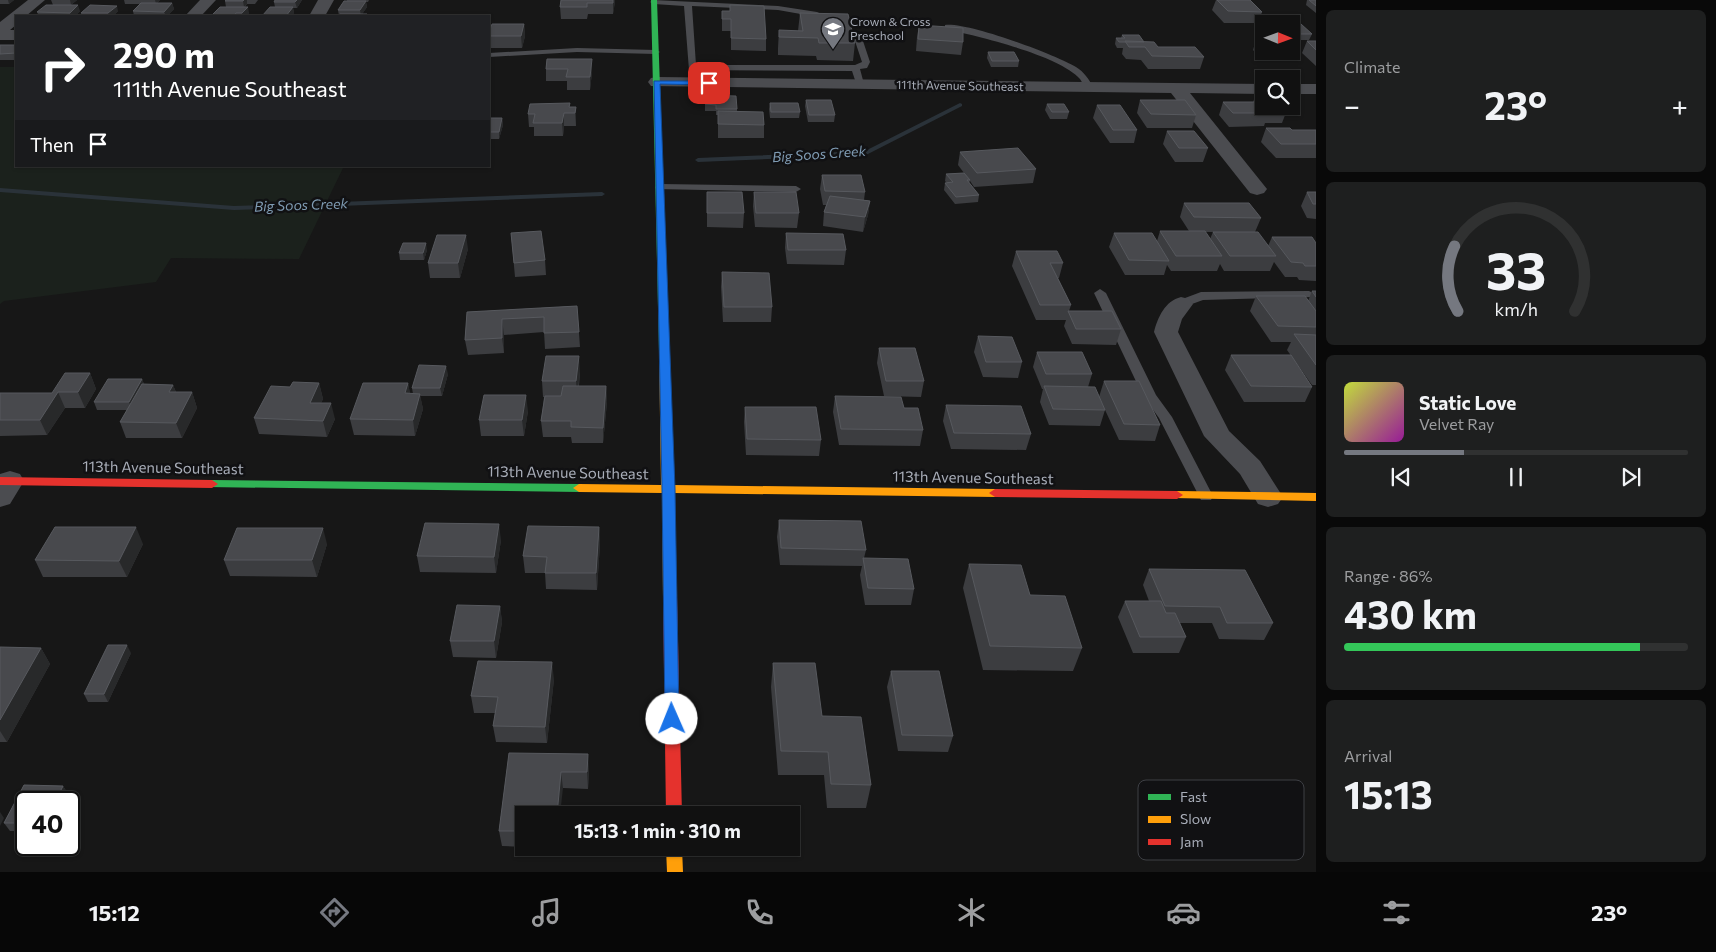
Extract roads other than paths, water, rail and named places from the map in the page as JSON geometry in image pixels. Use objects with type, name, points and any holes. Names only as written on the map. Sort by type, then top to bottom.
[{"type":"street","points":[[19,15],[37,0]]},
{"type":"street","points":[[194,15],[208,0]]},
{"type":"street","points":[[318,15],[326,0]]},
{"type":"street","points":[[654,1],[668,489],[674,806]]},
{"type":"street","points":[[15,19],[4,27],[0,35],[15,36]]},
{"type":"street","name":"111th Avenue Southeast","points":[[657,82],[778,76],[858,76],[1089,87],[1255,89]]},
{"type":"street","points":[[1176,88],[1257,188]]},
{"type":"street","points":[[1300,89],[1316,90]]},
{"type":"street","points":[[1181,304],[1170,318],[1166,332],[1174,352],[1218,436],[1250,468],[1268,497]]},
{"type":"street","name":"113th Avenue Southeast","points":[[3,486],[668,489],[1316,498]]},
{"type":"street","points":[[674,856],[675,872]]},
{"type":"lane","points":[[654,1],[798,10],[814,14],[832,22],[859,40],[866,62],[858,76]]},
{"type":"lane","points":[[688,3],[692,68],[778,76]]},
{"type":"lane","points":[[948,27],[982,34],[1051,59],[1076,71],[1083,77],[1089,87]]},
{"type":"lane","points":[[490,55],[577,50],[656,52]]},
{"type":"lane","points":[[660,187],[796,188]]},
{"type":"lane","points":[[1100,293],[1150,396],[1165,417],[1206,496]]},
{"type":"lane","points":[[1181,304],[1201,296],[1308,295]]},
{"type":"waterway","name":"Big Soos Creek","points":[[698,160],[866,153],[960,105]]},
{"type":"waterway","name":"Big Soos Creek","points":[[0,190],[234,208],[602,194]]},
{"type":"place","name":"Crown & Cross Preschool","points":[[833,50]]}]
